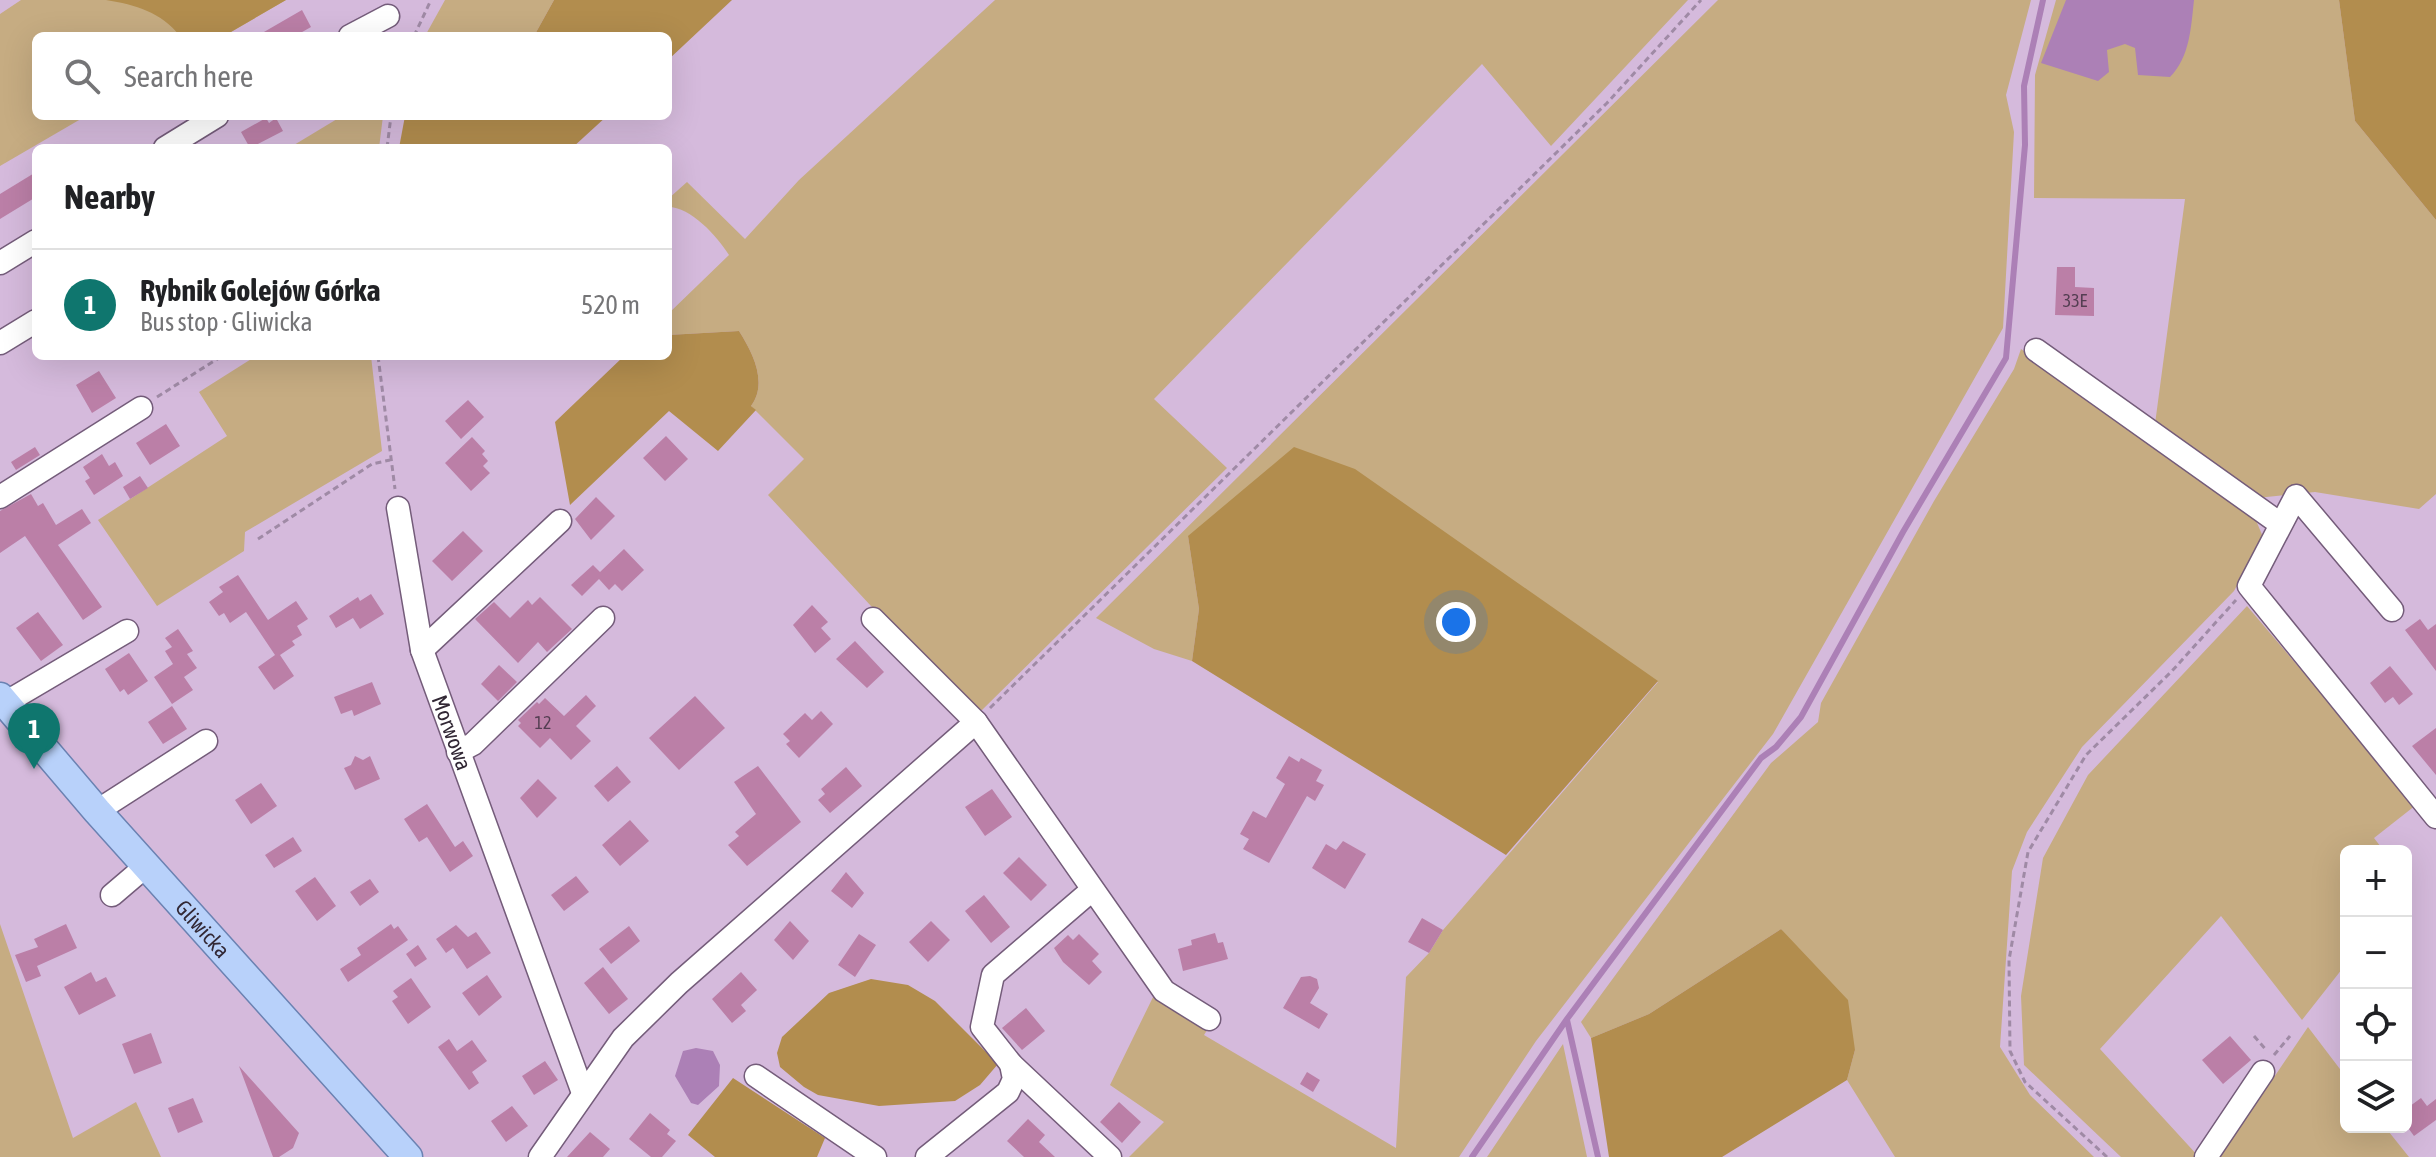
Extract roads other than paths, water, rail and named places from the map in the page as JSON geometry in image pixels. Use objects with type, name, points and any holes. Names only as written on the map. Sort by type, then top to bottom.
[{"type":"main road","name":"Gliwicka","points":[[3,700],[97,811],[408,1157]]},
{"type":"street","points":[[358,32],[388,16]]},
{"type":"street","points":[[172,144],[210,120]]},
{"type":"street","points":[[0,263],[32,243]]},
{"type":"street","points":[[0,343],[32,323]]},
{"type":"street","points":[[2036,350],[2279,523]]},
{"type":"street","points":[[0,497],[145,405]]},
{"type":"street","points":[[2392,610],[2296,496],[2279,523],[2249,586],[2436,817]]},
{"type":"street","name":"Morwowa","points":[[398,508],[422,650],[583,1093]]},
{"type":"street","points":[[422,650],[560,521]]},
{"type":"street","points":[[458,752],[473,744],[603,618]]},
{"type":"street","points":[[873,619],[976,722],[1164,991],[1209,1019]]},
{"type":"street","points":[[3,700],[127,631]]},
{"type":"street","points":[[540,1157],[623,1038],[679,983],[976,722]]},
{"type":"street","points":[[97,811],[206,741]]},
{"type":"street","points":[[112,895],[146,866]]},
{"type":"street","points":[[1092,890],[993,975],[982,1027],[1011,1064],[1110,1157]]},
{"type":"street","points":[[927,1157],[1008,1092],[1014,1079],[1011,1064]]},
{"type":"street","points":[[2206,1157],[2263,1072]]},
{"type":"street","points":[[756,1076],[875,1157]]},
{"type":"waterway","points":[[1472,1157],[1567,1019],[1761,758],[1776,747],[1801,717],[1903,532],[2006,358],[2025,145],[2024,86],[2043,0]]},
{"type":"waterway","points":[[1567,1020],[1598,1157]]},
{"type":"place","name":"Rybnik Golejów Górka","points":[[34,769]]}]
